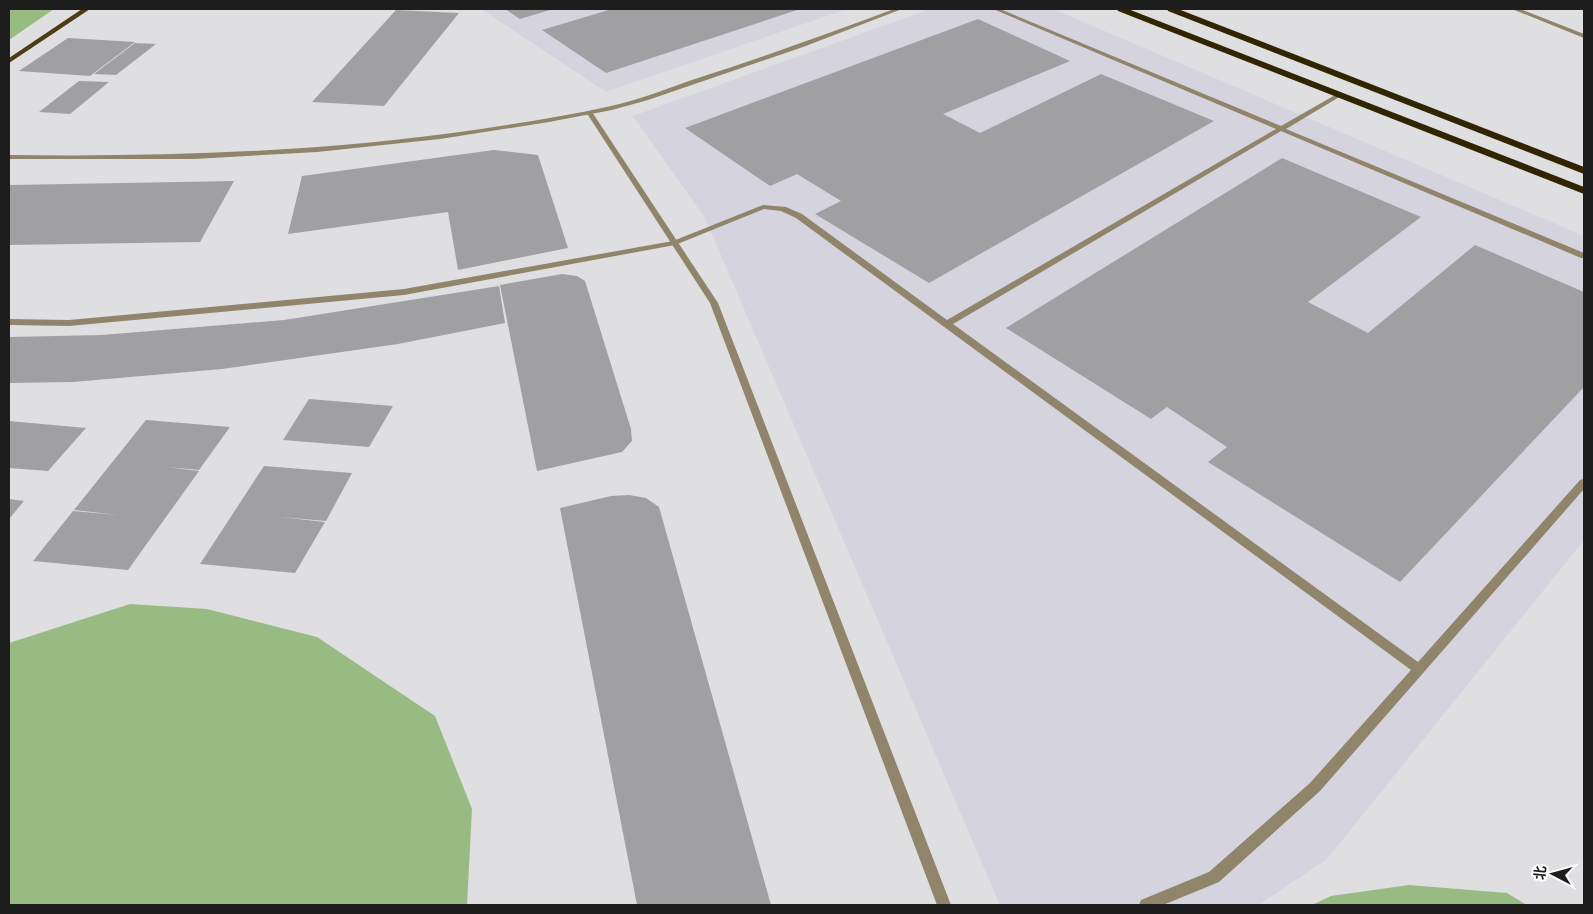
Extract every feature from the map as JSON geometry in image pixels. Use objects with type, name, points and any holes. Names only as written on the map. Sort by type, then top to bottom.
[{"type":"highway","points":[[1121,9],[1584,191]]},
{"type":"highway","points":[[1172,9],[1584,171]]},
{"type":"main road","points":[[9,61],[86,9]]},
{"type":"street","points":[[9,157],[93,159],[263,154],[363,148],[464,134],[627,104],[794,49],[899,9]]},
{"type":"street","points":[[996,9],[1584,256]]},
{"type":"street","points":[[1515,9],[1584,36]]},
{"type":"street","points":[[946,324],[1339,95]]},
{"type":"street","points":[[589,112],[714,303],[944,905]]},
{"type":"street","points":[[9,322],[69,323],[404,292],[675,244],[764,207],[783,209],[799,216],[1419,670]]},
{"type":"street","points":[[1146,905],[1214,876],[1315,787],[1584,483]]},
{"type":"shaded area","points":[[481,9],[847,9],[606,92]]},
{"type":"shaded area","points":[[930,9],[1053,9],[1584,236],[1584,540],[1327,859],[1258,905],[1000,905],[705,218],[633,116]]},
{"type":"green space","points":[[9,9],[54,9],[9,40]]},
{"type":"green space","points":[[130,604],[207,609],[317,637],[435,716],[472,809],[467,905],[9,905],[9,643]]},
{"type":"green space","points":[[1409,885],[1507,893],[1527,905],[1312,905],[1331,896]]},
{"type":"building","points":[[505,9],[553,9],[520,19]]},
{"type":"building","points":[[612,9],[800,9],[606,73],[542,30]]},
{"type":"building","points":[[396,10],[459,13],[384,106],[312,102]]},
{"type":"building","points":[[978,19],[1070,61],[943,114],[980,133],[1101,74],[1214,121],[929,283],[815,214],[841,201],[797,174],[770,186],[685,128]]},
{"type":"building","points":[[68,38],[135,42],[90,76],[19,71]]},
{"type":"building","points":[[135,43],[156,44],[116,75],[94,74]]},
{"type":"building","points":[[79,81],[109,82],[70,114],[39,112]]},
{"type":"building","points":[[494,150],[538,155],[568,248],[458,270],[448,212],[288,234],[302,176]]},
{"type":"building","points":[[1282,158],[1421,217],[1308,302],[1368,333],[1475,245],[1584,292],[1584,387],[1400,582],[1208,462],[1227,447],[1167,407],[1151,419],[1006,328]]},
{"type":"building","points":[[234,181],[200,242],[9,245],[9,185]]},
{"type":"building","points":[[562,274],[577,276],[585,281],[631,429],[632,441],[622,452],[537,471],[500,285]]},
{"type":"building","points":[[499,286],[505,323],[398,344],[222,369],[73,382],[9,383],[9,337],[102,335],[284,320]]},
{"type":"building","points":[[309,399],[393,406],[369,447],[283,440]]},
{"type":"building","points":[[146,420],[230,427],[199,470],[167,467],[199,471],[128,570],[33,561],[73,511],[119,515],[74,510]]},
{"type":"building","points":[[9,421],[86,428],[48,471],[9,468]]},
{"type":"building","points":[[264,466],[352,473],[326,521],[280,517],[325,522],[295,573],[200,564]]},
{"type":"building","points":[[629,495],[646,498],[659,507],[771,905],[637,905],[560,508],[611,496]]},
{"type":"building","points":[[9,499],[24,501],[9,519]]}]
